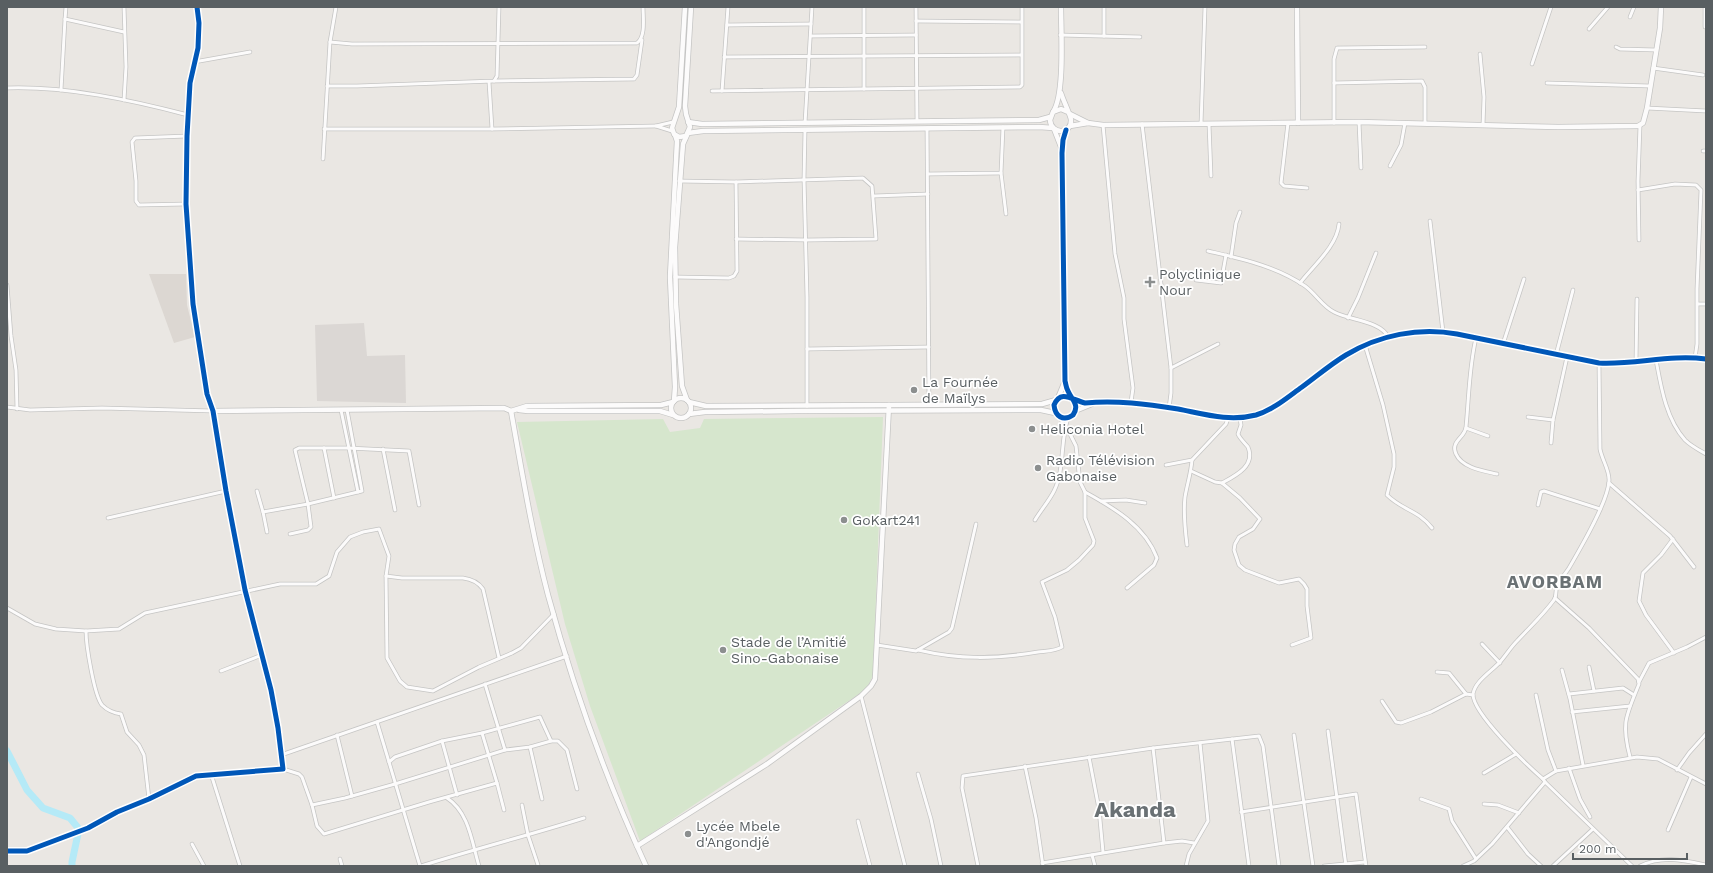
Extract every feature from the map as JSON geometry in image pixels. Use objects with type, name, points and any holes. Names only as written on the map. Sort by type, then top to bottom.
[{"type":"street","points":[[61,90],[66,7]]},
{"type":"street","points":[[124,7],[126,67],[124,100]]},
{"type":"street","points":[[197,7],[199,16],[198,48],[190,83],[187,136],[186,204],[193,304],[207,394],[213,411],[226,491],[245,590],[272,698],[283,769]]},
{"type":"street","points":[[323,159],[330,42],[336,7]]},
{"type":"street","points":[[494,81],[497,76],[499,7]]},
{"type":"street","points":[[328,86],[494,81],[634,79],[637,75],[642,36],[643,7]]},
{"type":"street","points":[[673,415],[670,408],[673,401],[675,386],[670,278],[676,141],[674,121],[679,107],[685,7]]},
{"type":"street","points":[[689,414],[691,408],[682,386],[675,277],[675,247],[683,144],[690,128],[688,122],[686,96],[691,7]]},
{"type":"street","points":[[722,91],[728,7]]},
{"type":"street","points":[[805,123],[812,7]]},
{"type":"street","points":[[864,7],[864,89]]},
{"type":"street","points":[[916,7],[917,121]]},
{"type":"street","points":[[712,91],[1020,87],[1022,85],[1022,7]]},
{"type":"street","points":[[1061,7],[1060,92],[1057,106],[1050,122],[1059,140],[1062,153]]},
{"type":"street","points":[[1104,7],[1104,36]]},
{"type":"street","points":[[1201,124],[1205,7]]},
{"type":"street","points":[[1297,7],[1299,46],[1298,123]]},
{"type":"street","points":[[1532,64],[1551,7]]},
{"type":"street","points":[[1589,29],[1608,7]]},
{"type":"street","points":[[1630,17],[1634,7]]},
{"type":"street","points":[[1639,240],[1638,190],[1640,125],[1645,118],[1647,108],[1661,7]]},
{"type":"street","points":[[1705,7],[1705,27]]},
{"type":"street","points":[[66,19],[124,32]]},
{"type":"street","points":[[916,22],[1021,22]]},
{"type":"street","points":[[727,25],[811,24]]},
{"type":"street","points":[[810,36],[916,35]]},
{"type":"street","points":[[1060,35],[1140,37]]},
{"type":"street","points":[[330,42],[352,44],[637,43],[640,41],[642,36]]},
{"type":"street","points":[[1334,123],[1334,59],[1336,48],[1425,47]]},
{"type":"street","points":[[1616,47],[1620,49],[1656,50]]},
{"type":"street","points":[[194,62],[250,52]]},
{"type":"street","points":[[1480,54],[1484,97],[1483,125]]},
{"type":"street","points":[[724,57],[1021,55]]},
{"type":"street","points":[[1653,68],[1703,75]]},
{"type":"street","points":[[1334,84],[1422,81],[1425,87],[1424,123]]},
{"type":"street","points":[[489,82],[492,129]]},
{"type":"street","points":[[1547,83],[1650,86]]},
{"type":"street","points":[[7,88],[32,87],[61,90],[124,100],[188,114]]},
{"type":"street","points":[[1060,92],[1071,120],[1063,140],[1062,153],[1065,381],[1067,391],[1073,398],[1076,406],[1073,415],[1068,418],[1061,418]]},
{"type":"street","points":[[1647,108],[1706,111]]},
{"type":"street","points":[[324,129],[492,129],[656,126],[681,118],[688,122],[702,124],[1039,120],[1052,115],[1060,109],[1088,123],[1103,125],[1360,122],[1558,127],[1640,125]]},
{"type":"street","points":[[1360,122],[1361,168]]},
{"type":"street","points":[[656,126],[682,137],[687,134],[703,131],[1003,127],[1054,129],[1059,131],[1088,123]]},
{"type":"street","points":[[1288,123],[1281,183],[1284,186],[1307,188]]},
{"type":"street","points":[[1390,166],[1401,145],[1405,123]]},
{"type":"street","points":[[1142,124],[1171,368],[1171,394],[1168,408]]},
{"type":"street","points":[[1209,124],[1211,176]]},
{"type":"street","points":[[1103,125],[1116,254],[1124,298],[1124,319],[1133,388],[1130,402]]},
{"type":"street","points":[[1003,127],[1001,173],[1006,214]]},
{"type":"street","points":[[927,128],[929,405]]},
{"type":"street","points":[[805,130],[804,179],[807,240],[807,406]]},
{"type":"street","points":[[186,204],[139,205],[136,201],[136,181],[132,142],[135,138],[187,136]]},
{"type":"street","points":[[928,174],[1001,173]]},
{"type":"street","points":[[679,181],[736,182],[863,178],[872,186],[874,196],[876,239],[807,240],[736,238]]},
{"type":"street","points":[[675,277],[730,278],[734,276],[737,271],[736,182]]},
{"type":"street","points":[[1638,190],[1675,184],[1692,184],[1700,187],[1698,304],[1695,358]]},
{"type":"street","points":[[874,196],[928,194]]},
{"type":"street","points":[[1231,257],[1236,223],[1240,212]]},
{"type":"street","points":[[1430,221],[1443,332]]},
{"type":"street","points":[[1300,283],[1331,246],[1338,233],[1339,224]]},
{"type":"street","points":[[1208,251],[1272,268],[1300,283],[1332,311],[1348,318],[1377,326],[1382,329],[1388,337]]},
{"type":"street","points":[[1348,318],[1358,298],[1376,253]]},
{"type":"street","points":[[1196,280],[1221,283],[1226,255]]},
{"type":"street","points":[[1503,344],[1524,279]]},
{"type":"street","points":[[7,285],[11,336],[16,370],[17,409]]},
{"type":"street","points":[[1556,355],[1573,290]]},
{"type":"street","points":[[1636,362],[1637,299]]},
{"type":"street","points":[[1698,304],[1706,304]]},
{"type":"street","points":[[517,409],[528,411],[660,411],[681,419],[689,414],[705,412],[889,408],[929,405],[1042,404],[1065,396],[1085,403],[1130,402],[1228,418],[1240,418],[1256,415],[1274,407],[1337,361],[1365,345],[1388,337],[1418,332],[1443,332],[1599,363],[1695,358],[1706,359]]},
{"type":"street","points":[[1476,338],[1468,395],[1466,428],[1455,445],[1457,456],[1476,468],[1497,474]]},
{"type":"street","points":[[1171,368],[1218,344]]},
{"type":"street","points":[[1365,345],[1383,405],[1394,454],[1394,467],[1388,495],[1394,501],[1425,519],[1432,528]]},
{"type":"street","points":[[807,349],[929,347]]},
{"type":"street","points":[[1551,443],[1553,420],[1566,357]]},
{"type":"street","points":[[1656,360],[1662,391],[1674,425],[1685,440],[1706,454]]},
{"type":"street","points":[[1599,363],[1600,449],[1609,477],[1609,483],[1600,509],[1557,587],[1555,598],[1535,623],[1479,683],[1474,690],[1473,695],[1474,701],[1484,718],[1516,754],[1632,866]]},
{"type":"street","points":[[1055,413],[1054,407],[1065,381]]},
{"type":"street","points":[[7,407],[17,409],[102,408],[213,411],[504,408],[511,411],[527,406],[661,405],[681,398],[706,406],[807,406],[1042,410],[1055,413],[1061,418],[1064,430],[1070,434],[1076,446],[1080,482],[1085,492],[1085,518],[1093,536],[1093,545],[1079,560],[1067,570],[1042,582],[1057,624],[1062,647],[1016,655],[975,658],[942,656],[918,650],[916,651],[877,645]]},
{"type":"street","points":[[1075,411],[1097,402]]},
{"type":"street","points":[[637,846],[767,764],[861,696],[871,686],[875,679],[889,408]]},
{"type":"street","points":[[344,410],[348,448],[358,492]]},
{"type":"street","points":[[263,512],[308,504],[362,490],[354,448],[344,410]]},
{"type":"street","points":[[511,411],[533,529],[554,614],[609,779],[646,866]]},
{"type":"street","points":[[1528,417],[1553,420]]},
{"type":"street","points":[[1035,520],[1054,491],[1060,469],[1064,430],[1068,418]]},
{"type":"street","points":[[1166,465],[1192,460],[1226,424],[1228,418]]},
{"type":"street","points":[[1222,483],[1243,471],[1249,457],[1248,447],[1238,434],[1242,425],[1240,418]]},
{"type":"street","points":[[1466,428],[1488,436]]},
{"type":"street","points":[[290,534],[308,530],[311,527],[308,504],[295,450],[299,448],[354,448],[409,451],[419,505]]},
{"type":"street","points":[[324,448],[334,498]]},
{"type":"street","points":[[383,449],[394,510]]},
{"type":"street","points":[[1187,545],[1184,525],[1185,499],[1192,460]]},
{"type":"street","points":[[1191,471],[1215,482],[1222,483],[1240,498],[1260,519],[1253,529],[1239,537],[1235,544],[1234,550],[1239,565],[1245,570],[1279,583],[1299,579],[1307,589],[1307,606],[1311,638],[1292,645]]},
{"type":"street","points":[[1609,483],[1673,539],[1694,567]]},
{"type":"street","points":[[108,518],[226,491]]},
{"type":"street","points":[[257,491],[267,532]]},
{"type":"street","points":[[1538,505],[1541,492],[1544,491],[1600,509]]},
{"type":"street","points":[[1085,492],[1130,520],[1151,544],[1157,558],[1154,566],[1127,588]]},
{"type":"street","points":[[1101,501],[1126,500],[1145,503]]},
{"type":"street","points":[[918,650],[949,632],[952,628],[976,524]]},
{"type":"street","points":[[7,608],[35,624],[56,629],[86,631],[119,629],[145,613],[245,590],[280,584],[316,584],[329,576],[337,552],[350,537],[363,532],[379,529],[389,556],[386,576],[386,658],[400,681],[407,687],[427,690],[437,689],[447,682],[521,648],[554,614]]},
{"type":"street","points":[[1673,539],[1644,574],[1639,601],[1646,615],[1674,653]]},
{"type":"street","points":[[386,576],[402,578],[463,578],[470,579],[480,584],[484,589],[499,658]]},
{"type":"street","points":[[1555,598],[1589,628],[1638,679],[1639,682]]},
{"type":"street","points":[[86,631],[86,641],[94,680],[101,704],[111,713],[121,714],[126,732],[139,745],[146,766],[150,798]]},
{"type":"street","points":[[1630,757],[1624,731],[1634,695],[1649,663],[1706,638]]},
{"type":"street","points":[[1482,644],[1500,662]]},
{"type":"street","points":[[221,671],[262,656]]},
{"type":"street","points":[[281,755],[567,656]]},
{"type":"street","points":[[1589,667],[1594,691]]},
{"type":"street","points":[[1562,670],[1569,694],[1583,765]]},
{"type":"street","points":[[1437,672],[1449,673],[1466,694]]},
{"type":"street","points":[[485,684],[500,728],[505,750]]},
{"type":"street","points":[[1569,694],[1623,688],[1634,695]]},
{"type":"street","points":[[1382,701],[1396,722],[1401,723],[1436,710],[1466,694],[1473,695]]},
{"type":"street","points":[[1536,695],[1548,750],[1556,771]]},
{"type":"street","points":[[861,696],[905,866]]},
{"type":"street","points":[[1572,712],[1630,706]]},
{"type":"street","points":[[389,762],[395,757],[442,741],[482,733],[540,717],[550,741]]},
{"type":"street","points":[[377,722],[421,866],[474,849],[584,818]]},
{"type":"street","points":[[1328,731],[1346,865]]},
{"type":"street","points":[[482,733],[498,784],[504,810]]},
{"type":"street","points":[[1677,770],[1689,753],[1706,734]]},
{"type":"street","points":[[337,735],[352,796]]},
{"type":"street","points":[[1294,735],[1313,866]]},
{"type":"street","points":[[978,866],[962,788],[963,776],[1153,748],[1259,736],[1263,746],[1279,866]]},
{"type":"street","points":[[1232,739],[1249,866]]},
{"type":"street","points":[[442,741],[457,795]]},
{"type":"street","points":[[312,805],[395,784],[505,750],[530,747],[550,741],[558,741],[567,750],[577,789]]},
{"type":"street","points":[[1186,866],[1194,842],[1208,821],[1200,743]]},
{"type":"street","points":[[530,747],[542,799]]},
{"type":"street","points":[[1153,748],[1164,843]]},
{"type":"street","points":[[1484,773],[1516,754]]},
{"type":"street","points":[[1089,757],[1099,809],[1103,852]]},
{"type":"street","points":[[1463,866],[1476,859],[1507,827],[1544,781],[1556,771],[1630,757],[1658,759],[1706,784]]},
{"type":"street","points":[[1025,766],[1036,818],[1043,864],[1103,852],[1164,843],[1194,842]]},
{"type":"street","points":[[1569,768],[1580,800],[1590,817]]},
{"type":"street","points":[[7,851],[27,851],[79,831],[116,812],[196,776],[283,769],[299,774],[302,777],[312,805],[317,826],[324,834],[403,810],[498,784]]},
{"type":"street","points":[[211,774],[240,866]]},
{"type":"street","points":[[918,774],[931,819],[941,866]]},
{"type":"street","points":[[1668,830],[1691,777]]},
{"type":"street","points":[[1241,812],[1356,794],[1366,864],[1324,866]]},
{"type":"street","points":[[447,798],[455,803],[466,821],[479,866]]},
{"type":"street","points":[[1421,799],[1449,809],[1452,821],[1476,859]]},
{"type":"street","points":[[1484,804],[1498,805],[1518,813]]},
{"type":"street","points":[[522,805],[528,835],[538,865]]},
{"type":"street","points":[[858,821],[870,866]]},
{"type":"street","points":[[1507,827],[1528,854],[1541,866]]},
{"type":"street","points":[[1553,866],[1593,829]]},
{"type":"street","points":[[192,844],[204,866]]},
{"type":"street","points":[[1092,855],[1095,866]]},
{"type":"street","points":[[340,859],[342,866]]},
{"type":"street","points":[[1640,866],[1657,859],[1678,859],[1706,865]]},
{"type":"shaded area","points":[[149,274],[186,274],[187,305],[195,337],[174,343]]},
{"type":"shaded area","points":[[364,323],[367,356],[405,355],[406,403],[317,401],[315,325]]},
{"type":"green space","name":"Stade de l’Amitié Sino-Gabonaise","points":[[883,417],[873,675],[869,684],[862,692],[640,841],[590,706],[565,624],[517,422],[663,419],[670,432],[700,428],[704,419]]},
{"type":"waterway","points":[[7,751],[27,790],[43,808],[70,818],[79,829],[72,866]]},
{"type":"cycle path","points":[[7,851],[27,851],[88,828],[117,812],[149,799],[196,776],[283,769],[278,728],[271,690],[245,590],[226,491],[213,411],[207,394],[193,304],[186,204],[187,136],[190,83],[198,48],[199,23],[197,7]]},
{"type":"cycle path","points":[[1066,130],[1063,140],[1062,153],[1065,381],[1067,389],[1071,397],[1073,400],[1075,403],[1076,405],[1076,408],[1073,415],[1066,418],[1060,417],[1056,412],[1054,405],[1057,400],[1063,397],[1071,398],[1076,400],[1080,402],[1085,403],[1120,402],[1143,404],[1207,415],[1236,418],[1256,415],[1280,403],[1335,362],[1359,348],[1372,342],[1400,334],[1414,332],[1443,332],[1457,334],[1599,363],[1626,363],[1679,358],[1706,359]]},
{"type":"place","name":"Polyclinique Nour","points":[[1150,282]]},
{"type":"place","name":"La Fournée de Maïlys","points":[[914,390]]},
{"type":"place","name":"Heliconia Hotel","points":[[1032,429]]},
{"type":"place","name":"Radio Télévision Gabonaise","points":[[1038,468]]},
{"type":"place","name":"GoKart241","points":[[844,520]]},
{"type":"place","name":"Stade de l’Amitié Sino-Gabonaise","points":[[723,650]]},
{"type":"place","name":"Lycée Mbele d'Angondjé","points":[[688,834]]},
{"type":"district","name":"AVORBAM","points":[[1555,581]]},
{"type":"district","name":"Akanda","points":[[1135,809]]}]
